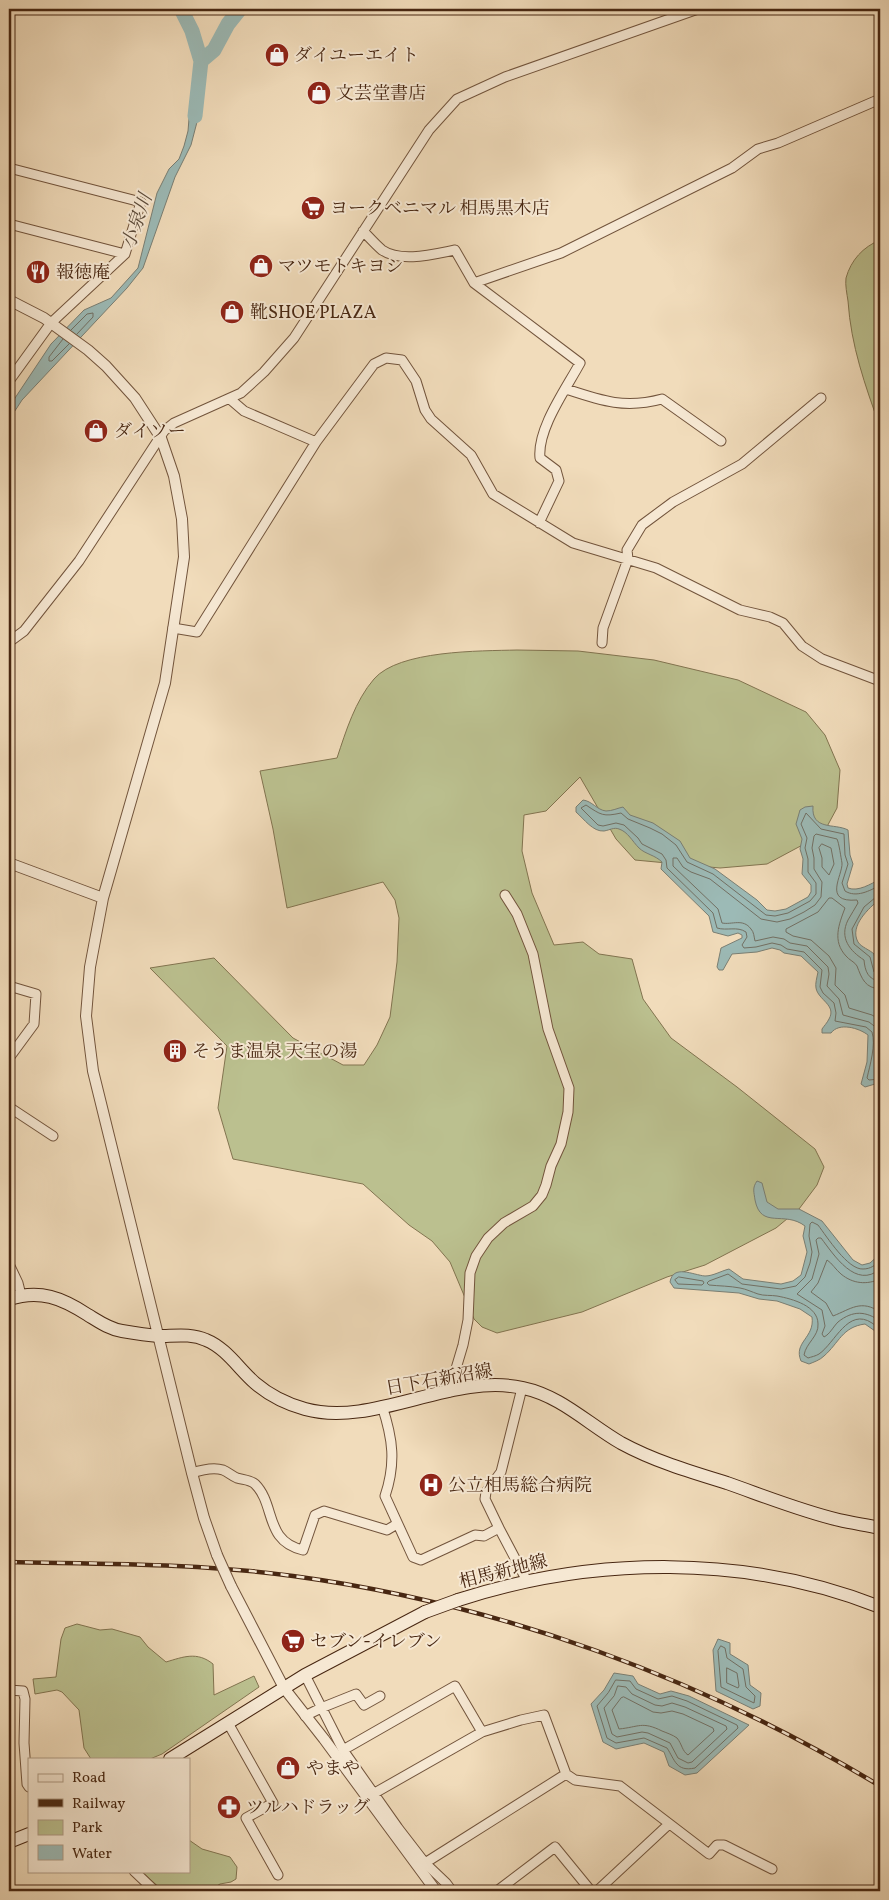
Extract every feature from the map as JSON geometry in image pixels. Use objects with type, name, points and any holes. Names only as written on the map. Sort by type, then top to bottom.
[{"type":"main road","name":"日下石新沼線","points":[[9,1299],[21,1295],[44,1294],[68,1302],[102,1324],[119,1331],[158,1336],[182,1335],[206,1340],[222,1351],[256,1384],[282,1401],[306,1410],[343,1412],[483,1386],[522,1388],[557,1401],[575,1411],[621,1443],[676,1466],[837,1520],[880,1528]]},
{"type":"main road","name":"相馬新地線","points":[[172,1758],[305,1675],[425,1612],[498,1587],[610,1569],[660,1567],[714,1569],[748,1572],[787,1580],[830,1590],[880,1607]]},
{"type":"main road","points":[[9,1842],[28,1834]]},
{"type":"street","points":[[9,642],[24,631],[79,561],[164,431],[174,424],[240,393],[264,372],[294,338],[429,130],[457,99],[505,77],[698,9]]},
{"type":"street","points":[[474,283],[561,253],[732,168],[758,149],[778,143],[880,99]]},
{"type":"street","points":[[9,168],[141,202],[125,254],[10,375]]},
{"type":"street","points":[[9,224],[125,254]]},
{"type":"street","points":[[362,231],[384,251],[404,257],[431,255],[455,250],[474,283],[580,363],[542,432],[539,447],[540,458],[556,470],[559,481],[539,523]]},
{"type":"street","points":[[9,300],[44,318],[88,350],[136,398],[161,438],[174,476],[182,519],[184,557],[165,683],[103,898],[90,967],[86,1016],[92,1071],[204,1518],[217,1555],[231,1586],[284,1688],[436,1891]]},
{"type":"street","points":[[173,628],[197,632],[316,442],[374,364],[386,358],[402,360],[416,380],[425,410],[431,419],[471,454],[493,494],[573,543],[656,568],[740,610],[770,617],[783,623],[802,646],[822,660],[880,682]]},
{"type":"street","points":[[566,389],[595,399],[625,405],[644,404],[662,399],[721,441]]},
{"type":"street","points":[[602,643],[602,628],[628,559],[627,550],[642,525],[674,502],[742,464],[821,398]]},
{"type":"street","points":[[230,399],[244,411],[316,442]]},
{"type":"street","points":[[9,863],[103,898]]},
{"type":"street","points":[[449,1392],[463,1345],[468,1320],[470,1273],[476,1256],[488,1238],[504,1223],[533,1206],[542,1195],[551,1166],[562,1144],[568,1112],[569,1088],[548,1029],[533,954],[520,921],[505,895]]},
{"type":"street","points":[[9,986],[36,994],[34,1024],[9,1058]]},
{"type":"street","points":[[9,1107],[53,1136]]},
{"type":"street","points":[[9,1264],[18,1283],[21,1295]]},
{"type":"street","points":[[522,1388],[501,1472],[486,1492],[486,1500],[527,1581]]},
{"type":"street","points":[[382,1406],[393,1447],[391,1477],[386,1496],[413,1557],[421,1560],[475,1535],[484,1536],[499,1528]]},
{"type":"street","points":[[192,1473],[221,1470],[238,1478],[254,1482],[260,1490],[276,1531],[292,1547],[303,1550],[315,1515],[324,1511],[387,1530],[397,1524]]},
{"type":"street","points":[[305,1675],[343,1750],[373,1794],[425,1863],[452,1891]]},
{"type":"street","points":[[343,1750],[455,1686],[482,1732]]},
{"type":"street","points":[[9,1690],[24,1691],[24,1743],[26,1784],[28,1786]]},
{"type":"street","points":[[306,1716],[356,1694],[364,1705],[380,1696]]},
{"type":"street","points":[[373,1794],[482,1732],[544,1715],[566,1774],[575,1780],[620,1786],[709,1854],[718,1846],[724,1845],[772,1869]]},
{"type":"street","points":[[228,1723],[273,1804],[246,1818],[278,1875]]},
{"type":"street","points":[[425,1863],[566,1774]]},
{"type":"street","points":[[597,1891],[669,1824]]},
{"type":"street","points":[[497,1891],[555,1847],[591,1891]]},
{"type":"street","points":[[135,1872],[155,1891]]},
{"type":"green space","points":[[880,240],[880,427],[855,350],[846,278],[851,265],[858,255],[868,246]]},
{"type":"green space","points":[[517,650],[578,651],[654,660],[738,680],[806,712],[825,735],[840,770],[837,808],[823,834],[767,864],[720,868],[635,860],[616,839],[580,777],[546,811],[524,815],[522,851],[532,893],[554,945],[583,942],[599,954],[632,959],[643,999],[671,1038],[815,1149],[824,1167],[817,1185],[799,1209],[776,1228],[705,1265],[667,1277],[582,1312],[497,1333],[482,1327],[474,1319],[450,1262],[432,1241],[409,1225],[363,1184],[233,1159],[218,1108],[227,1046],[150,968],[214,958],[293,1038],[343,1065],[364,1065],[377,1045],[390,1017],[397,962],[399,918],[395,900],[383,882],[287,908],[273,829],[260,771],[337,758],[361,697],[374,679],[386,669],[420,657],[462,652]]},
{"type":"green space","points":[[77,1624],[100,1630],[112,1629],[140,1637],[148,1647],[166,1662],[190,1656],[207,1660],[213,1664],[214,1695],[254,1676],[259,1687],[162,1754],[152,1758],[90,1758],[84,1748],[79,1710],[62,1692],[57,1690],[35,1694],[33,1679],[56,1677],[61,1639],[65,1628]]},
{"type":"green space","points":[[190,1841],[202,1849],[230,1857],[237,1867],[236,1879],[220,1884],[209,1891],[163,1891],[142,1872],[190,1872]]},
{"type":"water","points":[[191,94],[203,99],[191,145],[175,177],[143,268],[127,288],[22,400],[9,420],[9,407],[51,344],[84,310],[111,298],[138,268],[157,193],[169,169],[179,159],[184,146],[188,131]]},
{"type":"water","points":[[583,800],[606,811],[623,807],[630,815],[653,823],[680,841],[690,858],[715,869],[757,900],[767,910],[775,911],[786,909],[808,897],[811,892],[811,885],[802,874],[803,859],[800,849],[802,839],[796,824],[800,810],[813,806],[813,814],[820,823],[848,830],[850,855],[853,864],[847,884],[848,888],[860,888],[880,879],[880,899],[858,924],[856,936],[859,944],[874,954],[880,973],[880,1085],[875,1084],[865,1087],[861,1084],[867,1062],[868,1035],[860,1030],[849,1027],[839,1028],[831,1033],[822,1033],[831,1010],[817,992],[818,972],[801,956],[784,953],[772,948],[757,952],[732,954],[723,970],[719,970],[717,967],[721,948],[742,938],[742,935],[738,933],[728,936],[713,932],[709,916],[661,869],[662,862],[641,850],[622,830],[615,828],[600,831],[589,825],[576,812],[576,807]]},
{"type":"water","points":[[757,1181],[762,1183],[767,1202],[778,1209],[799,1209],[822,1221],[853,1260],[862,1265],[870,1263],[880,1254],[880,1361],[875,1357],[878,1345],[875,1331],[865,1324],[851,1328],[822,1357],[809,1364],[801,1361],[799,1355],[802,1344],[810,1330],[812,1317],[800,1309],[777,1301],[759,1299],[739,1293],[674,1288],[670,1282],[675,1273],[679,1272],[705,1276],[729,1269],[743,1279],[781,1284],[793,1281],[801,1275],[807,1252],[803,1236],[805,1226],[789,1219],[768,1217],[762,1214],[755,1200],[754,1188]]},
{"type":"water","points":[[718,1639],[730,1643],[730,1654],[748,1665],[750,1685],[761,1693],[760,1706],[753,1709],[716,1691],[713,1650]]},
{"type":"water","points":[[614,1673],[633,1676],[638,1684],[660,1694],[671,1691],[689,1696],[749,1725],[697,1773],[685,1775],[669,1766],[664,1752],[644,1743],[616,1749],[603,1742],[591,1704],[604,1690]]},
{"type":"waterway","points":[[181,9],[192,31],[201,61]]},
{"type":"waterway","name":"小泉川","points":[[195,116],[201,61],[214,50],[228,24],[240,9]]},
{"type":"railway","points":[[9,1562],[151,1565],[258,1572],[370,1589],[447,1605],[522,1626],[597,1651],[670,1679],[812,1747],[880,1786]]},
{"type":"place","name":"ダイユーエイト","points":[[277,55]]},
{"type":"place","name":"文芸堂書店","points":[[319,93]]},
{"type":"place","name":"ヨークベニマル 相馬黒木店","points":[[313,208]]},
{"type":"place","name":"マツモトキヨシ","points":[[261,266]]},
{"type":"place","name":"報徳庵","points":[[38,272]]},
{"type":"place","name":"靴SHOE PLAZA","points":[[232,312]]},
{"type":"place","name":"ダイソー","points":[[96,431]]},
{"type":"place","name":"そうま温泉 天宝の湯","points":[[175,1051]]},
{"type":"place","name":"公立相馬総合病院","points":[[431,1485]]},
{"type":"place","name":"セブン-イレブン","points":[[293,1641]]},
{"type":"place","name":"やまや","points":[[288,1768]]},
{"type":"place","name":"ツルハドラッグ","points":[[229,1807]]}]
